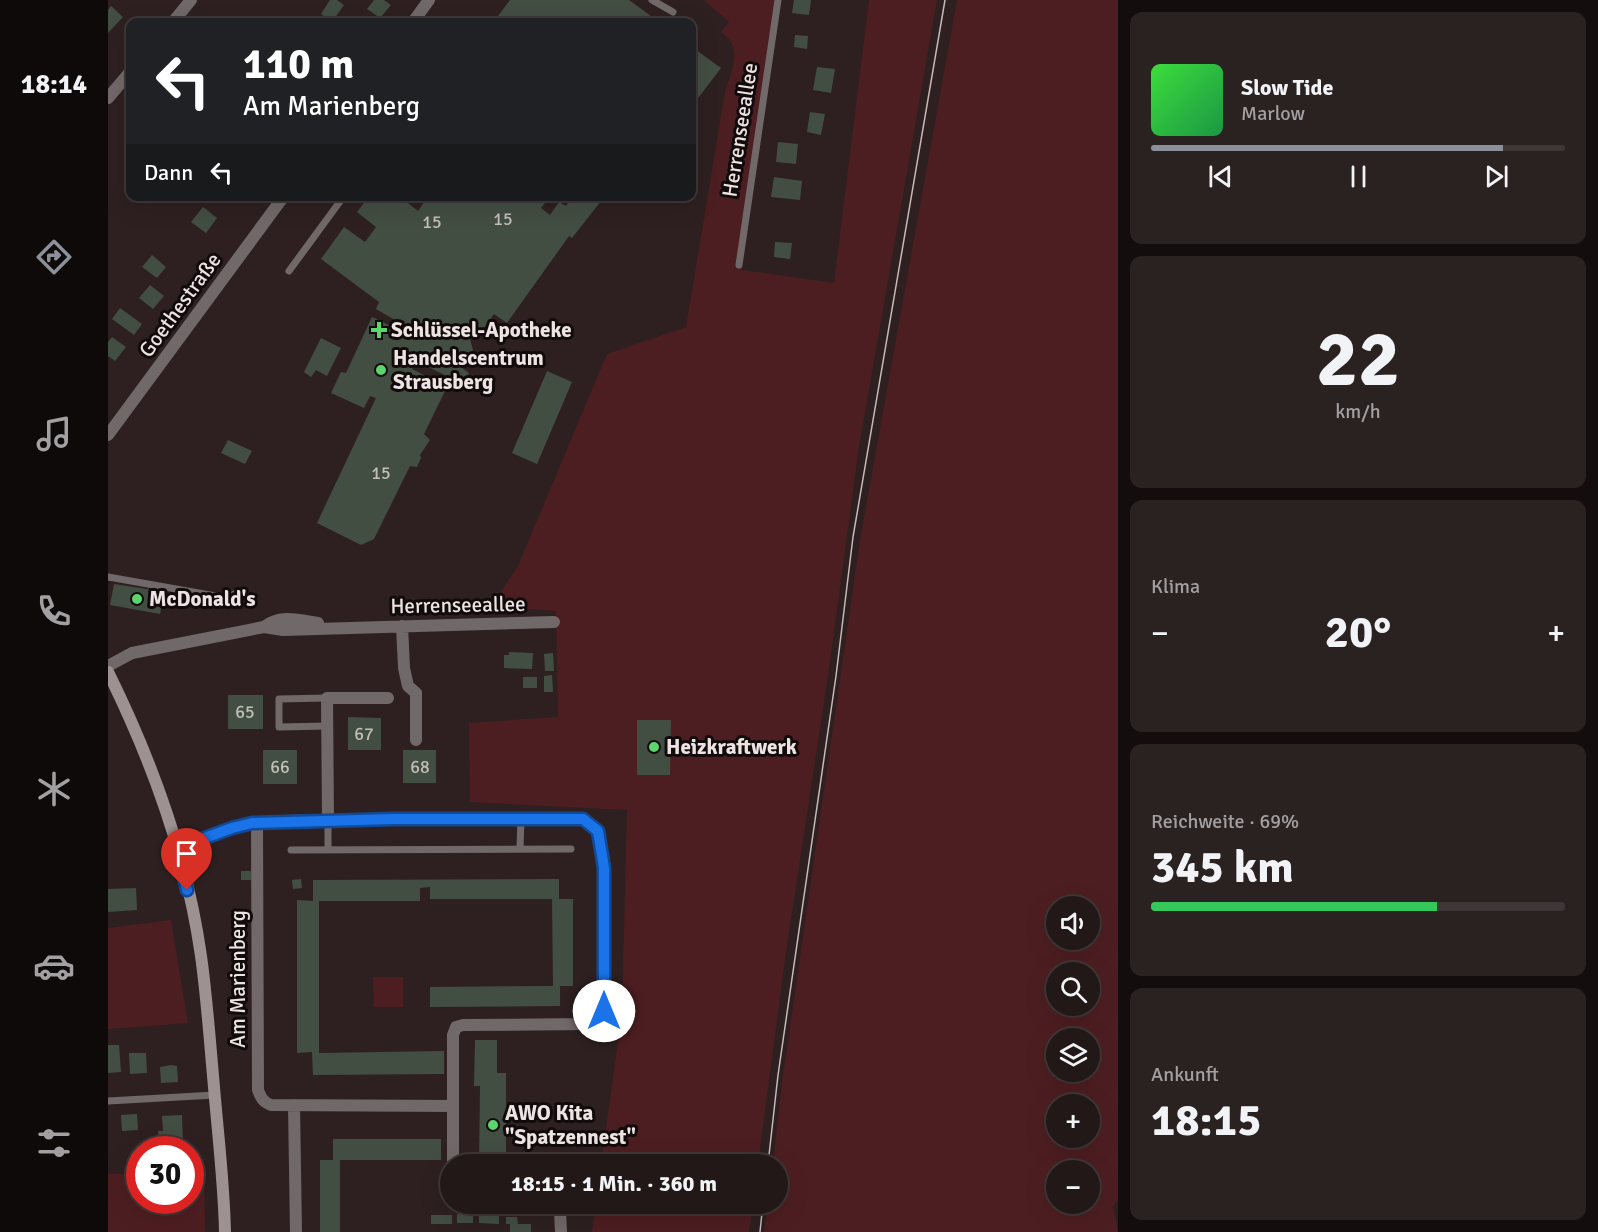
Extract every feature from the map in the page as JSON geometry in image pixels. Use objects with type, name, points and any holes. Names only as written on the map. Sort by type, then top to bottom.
[{"type":"main road","points":[[108,672],[133,724],[158,786],[177,848],[201,954],[215,1095],[225,1232]]},
{"type":"street","points":[[176,18],[191,0]]},
{"type":"street","points":[[416,18],[429,0]]},
{"type":"street","points":[[108,98],[126,77]]},
{"type":"street","name":"Goethestraße","points":[[108,435],[280,201]]},
{"type":"street","name":"Herrenseeallee","points":[[108,666],[132,653],[264,627],[274,620],[289,619],[364,627],[554,622]]},
{"type":"street","points":[[402,626],[404,668],[408,686],[416,693],[416,740]]},
{"type":"street","points":[[328,820],[327,698],[388,698]]},
{"type":"street","points":[[177,848],[232,828],[257,823],[328,820],[583,819],[598,831],[604,868],[604,1011],[598,1021],[589,1024],[463,1025],[456,1027],[453,1035],[453,1154]]},
{"type":"street","name":"Am Marienberg","points":[[257,823],[258,1090],[264,1102],[271,1105],[453,1106]]},
{"type":"street","points":[[294,1105],[296,1232]]},
{"type":"street","points":[[560,1214],[561,1232]]},
{"type":"lane","points":[[652,0],[673,12]]},
{"type":"lane","name":"Herrenseeallee","points":[[739,265],[778,0]]},
{"type":"lane","points":[[288,271],[340,201]]},
{"type":"lane","points":[[108,577],[227,598],[240,591]]},
{"type":"lane","points":[[327,698],[279,699],[279,727],[328,726]]},
{"type":"lane","points":[[520,848],[521,818]]},
{"type":"lane","points":[[328,820],[328,850]]},
{"type":"lane","points":[[291,850],[571,849]]},
{"type":"lane","points":[[108,1101],[215,1095]]},
{"type":"shaded area","points":[[704,0],[779,0],[742,270],[834,283],[869,0],[937,0],[859,447],[759,1154],[602,1154],[622,1013],[627,810],[470,802],[469,723],[558,717],[556,611],[487,606],[498,596],[518,566],[607,354],[686,327],[725,92],[733,67],[732,45],[721,32],[729,22]]},
{"type":"shaded area","points":[[957,0],[1118,0],[1118,1200],[1113,1207],[1118,1232],[764,1232],[766,1214],[788,1214],[788,1154],[774,1154],[782,1083],[860,540]]},
{"type":"shaded area","points":[[171,920],[188,1023],[108,1029],[108,928]]},
{"type":"shaded area","points":[[373,977],[403,977],[403,1007],[374,1007]]},
{"type":"shaded area","points":[[204,1173],[205,1232],[108,1232],[108,1174],[126,1174],[126,1214],[204,1214]]},
{"type":"shaded area","points":[[594,1214],[751,1214],[749,1232],[592,1232]]},
{"type":"building","points":[[330,0],[337,0],[344,5],[335,18],[326,18],[321,14]]},
{"type":"building","points":[[374,0],[384,0],[391,5],[380,18],[367,9]]},
{"type":"building","points":[[510,0],[629,0],[654,18],[501,18],[498,16]]},
{"type":"building","points":[[794,0],[811,0],[809,15],[792,13]]},
{"type":"building","points":[[111,6],[123,17],[108,33],[108,10]]},
{"type":"building","points":[[795,35],[808,36],[807,49],[794,47]]},
{"type":"building","points":[[696,50],[721,68],[696,101]]},
{"type":"building","points":[[817,67],[835,69],[831,93],[813,90]]},
{"type":"building","points":[[810,112],[825,114],[821,135],[807,132]]},
{"type":"building","points":[[778,142],[798,144],[796,164],[776,162]]},
{"type":"building","points":[[774,177],[802,181],[800,200],[771,197]]},
{"type":"building","name":"Handelscentrum Strausberg","points":[[365,201],[405,201],[418,211],[425,201],[546,201],[541,208],[550,215],[559,202],[566,206],[570,201],[601,201],[572,238],[569,236],[507,323],[494,314],[477,338],[470,339],[473,350],[461,367],[469,373],[463,384],[416,361],[412,369],[447,387],[424,434],[430,440],[420,455],[417,467],[410,466],[374,539],[361,545],[317,523],[376,398],[370,396],[364,408],[331,393],[341,372],[346,373],[372,317],[391,326],[395,320],[376,309],[379,302],[321,259],[344,227],[365,242],[376,227],[357,212]]},
{"type":"building","points":[[203,207],[217,218],[206,233],[191,222]]},
{"type":"building","points":[[775,242],[792,243],[790,259],[774,257]]},
{"type":"building","points":[[152,255],[166,267],[157,278],[142,267]]},
{"type":"building","points":[[150,285],[164,296],[153,309],[139,298]]},
{"type":"building","points":[[120,308],[142,324],[134,335],[112,319]]},
{"type":"building","points":[[112,337],[126,347],[115,361],[108,356],[108,342]]},
{"type":"building","points":[[321,338],[341,348],[327,376],[316,370],[311,377],[304,372]]},
{"type":"building","points":[[547,371],[572,382],[537,464],[512,453]]},
{"type":"building","points":[[228,440],[252,451],[245,464],[221,453]]},
{"type":"building","name":"McDonald's","points":[[114,584],[164,593],[160,614],[110,605]]},
{"type":"building","points":[[509,652],[533,653],[532,669],[504,668],[504,655],[509,655]]},
{"type":"building","points":[[553,653],[554,671],[545,671],[544,654]]},
{"type":"building","points":[[552,675],[553,692],[544,692],[544,676]]},
{"type":"building","points":[[523,677],[537,677],[537,688],[523,688]]},
{"type":"building","points":[[228,695],[263,695],[263,729],[228,729]]},
{"type":"building","points":[[348,717],[381,718],[381,750],[348,750]]},
{"type":"building","name":"Heizkraftwerk","points":[[637,720],[671,720],[670,775],[637,775]]},
{"type":"building","points":[[263,750],[297,750],[297,784],[263,784]]},
{"type":"building","points":[[403,750],[436,750],[436,783],[403,783]]},
{"type":"building","points":[[241,871],[251,871],[251,880],[241,880]]},
{"type":"building","points":[[301,879],[302,888],[293,889],[292,880]]},
{"type":"building","points":[[559,879],[559,899],[573,899],[573,986],[560,986],[560,1006],[430,1007],[430,987],[553,986],[552,899],[430,899],[430,887],[420,888],[420,901],[319,901],[319,1053],[444,1051],[444,1074],[313,1075],[312,1052],[297,1053],[297,900],[313,901],[313,880]]},
{"type":"building","points":[[136,888],[137,910],[108,912],[108,889]]},
{"type":"building","name":"AWO Kita \"Spatzennest\"","points":[[475,1040],[497,1040],[497,1073],[506,1073],[506,1154],[479,1154],[480,1086],[474,1086]]},
{"type":"building","points":[[108,1045],[119,1045],[121,1072],[108,1073]]},
{"type":"building","points":[[129,1053],[146,1053],[147,1073],[130,1074]]},
{"type":"building","points":[[177,1066],[178,1082],[161,1083],[160,1067]]},
{"type":"building","points":[[137,1114],[138,1130],[122,1131],[121,1115]]},
{"type":"building","points":[[182,1115],[183,1136],[158,1136],[158,1131],[163,1131],[162,1116]]},
{"type":"building","points":[[333,1139],[441,1139],[440,1160],[340,1160],[340,1232],[320,1232],[320,1160],[333,1160]]},
{"type":"building","points":[[457,1214],[473,1214],[473,1223],[457,1223]]},
{"type":"building","points":[[479,1214],[499,1215],[499,1224],[479,1223]]},
{"type":"building","points":[[431,1215],[452,1215],[452,1224],[431,1224]]},
{"type":"building","points":[[506,1217],[517,1217],[518,1224],[531,1224],[531,1232],[510,1232],[510,1224],[506,1224]]},
{"type":"tram line","points":[[769,1154],[778,1075],[836,676],[853,537],[945,0]]},
{"type":"tram line","points":[[760,1232],[762,1214]]},
{"type":"place","name":"Schlüssel-Apotheke","points":[[379,330]]},
{"type":"place","name":"Handelscentrum Strausberg","points":[[381,370]]},
{"type":"place","name":"McDonald's","points":[[137,599]]},
{"type":"place","name":"Heizkraftwerk","points":[[654,747]]},
{"type":"place","name":"AWO Kita \"Spatzennest\"","points":[[493,1125]]},
{"type":"route","points":[[187,890],[177,848],[252,823],[393,819],[583,819],[598,831],[604,868],[604,1011]]}]
